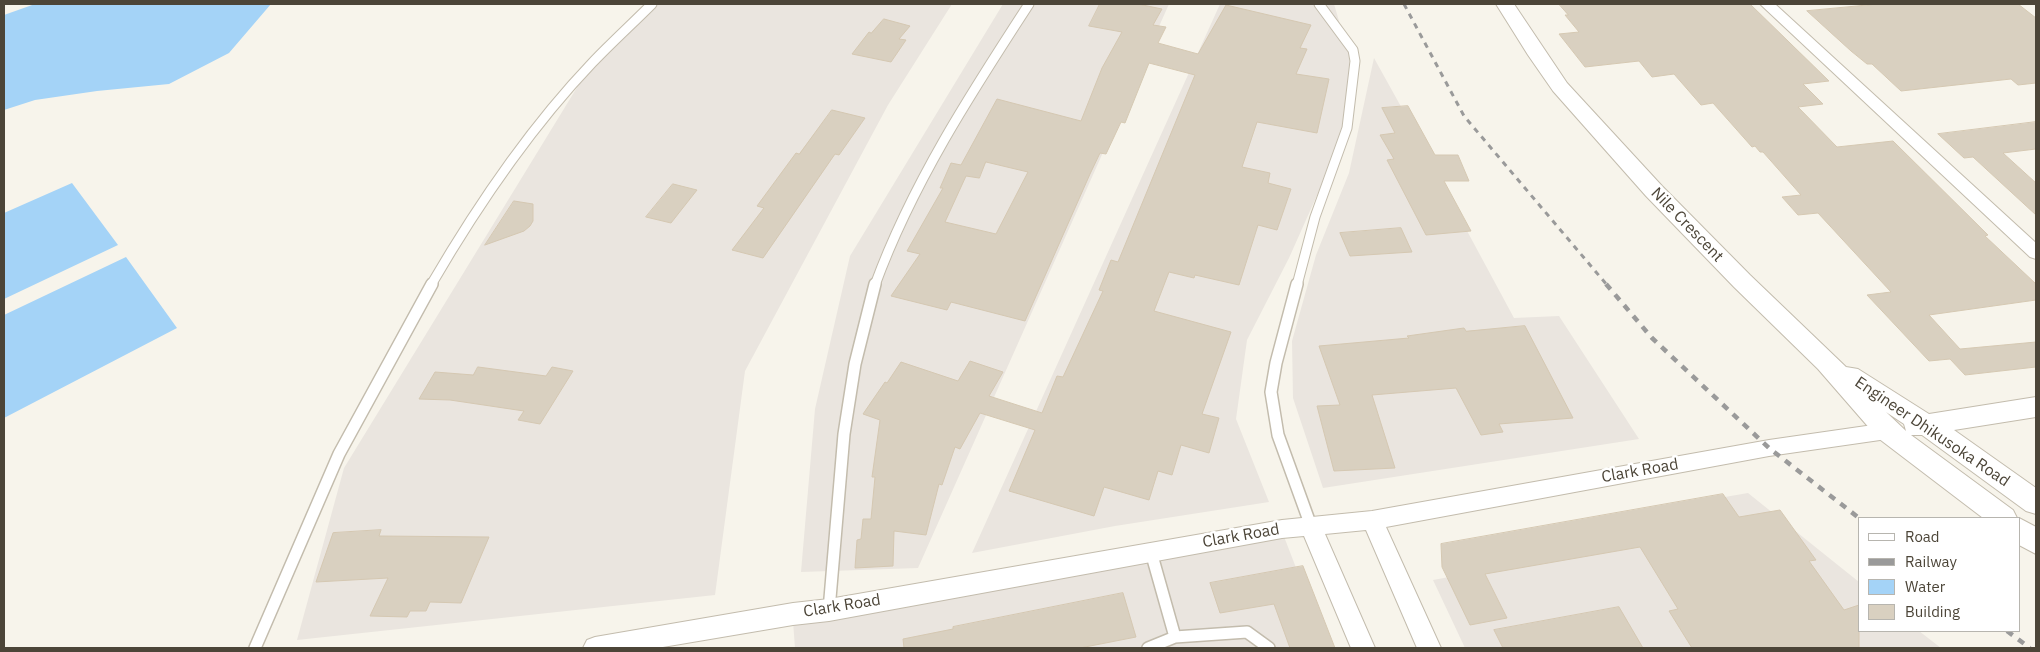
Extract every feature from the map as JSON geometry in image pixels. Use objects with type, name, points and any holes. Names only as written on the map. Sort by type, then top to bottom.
[{"type":"street","name":"Nile Crescent","points":[[1505,4],[1543,63],[1586,117],[1654,191],[1735,274],[1827,362],[1887,431]]},
{"type":"street","points":[[1767,4],[2036,253]]},
{"type":"street","name":"Engineer Dhikusoka Road","points":[[1827,362],[1924,424],[2036,503]]},
{"type":"street","points":[[1887,431],[2036,407]]},
{"type":"street","name":"Clark Road","points":[[595,648],[793,614],[829,610],[1282,528],[1372,520],[1769,448],[1887,431]]},
{"type":"street","name":"Engineer Dhikusoka Road","points":[[1887,431],[2002,517]]},
{"type":"street","points":[[1372,520],[1429,648]]},
{"type":"street","points":[[1311,526],[1364,648]]},
{"type":"street","points":[[2020,531],[2036,542]]},
{"type":"lane","points":[[255,648],[340,454],[402,336],[462,231],[518,151],[554,106],[592,63],[652,4]]},
{"type":"lane","points":[[829,610],[843,435],[857,354],[875,283],[914,195],[960,112],[1029,4]]},
{"type":"lane","points":[[1311,526],[1278,435],[1271,392],[1276,363],[1315,217],[1347,128],[1355,60],[1353,50],[1319,4]]},
{"type":"lane","points":[[1151,552],[1175,637]]},
{"type":"lane","points":[[1148,648],[1175,637],[1247,632],[1269,648]]},
{"type":"shaded area","points":[[652,4],[952,4],[888,105],[745,371],[715,595],[297,640],[344,468],[592,63]]},
{"type":"shaded area","points":[[1003,4],[1169,4],[918,568],[801,572],[815,409],[850,256]]},
{"type":"shaded area","points":[[1220,4],[1334,4],[1354,72],[1347,128],[1289,258],[1247,340],[1236,419],[1269,502],[1115,526],[972,553]]},
{"type":"shaded area","points":[[1374,58],[1514,318],[1559,316],[1639,439],[1323,488],[1293,398],[1292,341],[1316,255],[1349,173]]},
{"type":"shaded area","points":[[1748,493],[1858,581],[1858,632],[1920,632],[1941,648],[1465,648],[1433,580],[1715,528],[1696,502]]},
{"type":"shaded area","points":[[1283,534],[1327,648],[795,648],[793,621]]},
{"type":"water","points":[[35,4],[271,4],[229,53],[169,84],[97,91],[35,100],[4,110],[4,15]]},
{"type":"water","points":[[72,183],[118,245],[4,299],[4,213]]},
{"type":"water","points":[[126,257],[177,328],[4,418],[4,315]]},
{"type":"building","points":[[1100,4],[1138,4],[1162,9],[1153,25],[1166,27],[1158,43],[1198,54],[1226,5],[1311,25],[1300,48],[1307,49],[1296,74],[1329,79],[1317,133],[1257,122],[1242,167],[1270,173],[1268,183],[1291,189],[1277,230],[1258,225],[1239,285],[1195,275],[1194,278],[1169,272],[1154,311],[1231,332],[1202,414],[1219,418],[1209,453],[1181,445],[1172,475],[1158,471],[1149,500],[1104,487],[1094,516],[1009,491],[1035,430],[980,413],[960,449],[955,447],[942,485],[939,484],[926,535],[894,531],[893,566],[855,568],[857,540],[861,539],[863,519],[871,519],[875,477],[872,477],[880,420],[863,414],[901,362],[958,381],[970,361],[1003,372],[989,396],[1042,413],[1057,376],[1063,377],[1103,291],[1099,290],[1111,260],[1118,262],[1195,75],[1149,63],[1125,123],[1121,122],[1106,154],[1100,153],[1025,321],[951,302],[947,310],[891,296],[920,254],[907,251],[943,188],[940,188],[951,163],[961,165],[997,99],[1081,121],[1102,68],[1122,32],[1089,26]],"holes":[[[986,162],[1028,172],[996,234],[945,222],[966,176],[979,178]]]},
{"type":"building","points":[[1559,4],[1750,4],[1829,81],[1803,84],[1823,104],[1798,107],[1837,147],[1893,141],[1988,235],[1985,236],[2036,284],[2036,300],[1929,315],[1960,349],[2036,342],[2036,367],[1965,375],[1950,359],[1929,361],[1867,295],[1891,292],[1818,213],[1798,215],[1782,197],[1801,195],[1763,152],[1760,152],[1755,146],[1752,147],[1713,103],[1701,105],[1674,74],[1652,77],[1639,61],[1585,67],[1559,34],[1579,32],[1565,15],[1568,15]]},
{"type":"building","points":[[1878,4],[2018,4],[2036,18],[2036,83],[2018,85],[2011,79],[1901,91],[1872,64],[1867,64],[1851,51],[1807,11]]},
{"type":"building","points":[[884,19],[910,26],[899,39],[906,40],[891,62],[852,54],[869,32],[871,33]]},
{"type":"building","points":[[1408,106],[1435,155],[1458,155],[1469,181],[1444,181],[1471,231],[1426,235],[1387,160],[1394,159],[1380,135],[1395,133],[1382,108]]},
{"type":"building","points":[[832,110],[865,118],[839,155],[835,154],[763,258],[732,250],[764,208],[757,206],[796,153],[799,154]]},
{"type":"building","points":[[2036,122],[2036,149],[2003,153],[2036,183],[2036,215],[1973,157],[1964,158],[1938,134]]},
{"type":"building","points":[[673,184],[697,190],[671,223],[646,217]]},
{"type":"building","points":[[514,201],[533,204],[533,221],[530,226],[524,231],[485,245]]},
{"type":"building","points":[[1401,228],[1412,252],[1350,256],[1340,233]]},
{"type":"building","points":[[1525,326],[1573,418],[1499,424],[1503,432],[1481,435],[1456,388],[1372,395],[1395,468],[1334,471],[1317,406],[1340,405],[1319,346],[1409,338],[1407,336],[1464,328],[1466,331]]},
{"type":"building","points":[[478,367],[546,376],[552,367],[573,371],[540,424],[518,420],[524,411],[450,400],[419,399],[435,372],[473,375]]},
{"type":"building","points":[[1723,494],[1739,517],[1780,510],[1816,560],[1809,561],[1844,610],[1858,605],[1859,648],[1692,648],[1669,611],[1678,609],[1640,547],[1485,574],[1507,618],[1470,625],[1442,567],[1441,544]]},
{"type":"building","points":[[381,530],[379,536],[489,537],[461,603],[430,602],[426,611],[410,611],[407,617],[370,616],[388,578],[316,582],[333,533]]},
{"type":"building","points":[[1303,566],[1335,648],[1290,648],[1274,604],[1220,613],[1210,583]]},
{"type":"building","points":[[1123,593],[1136,637],[1080,648],[904,648],[903,639],[953,629],[953,627]]},
{"type":"building","points":[[1619,607],[1643,648],[1503,648],[1494,630]]},
{"type":"railway","points":[[1404,4],[1464,116],[1607,285]]},
{"type":"railway","points":[[1606,284],[1652,338],[1769,448],[1858,517]]},
{"type":"railway","points":[[2008,632],[2030,648]]}]
